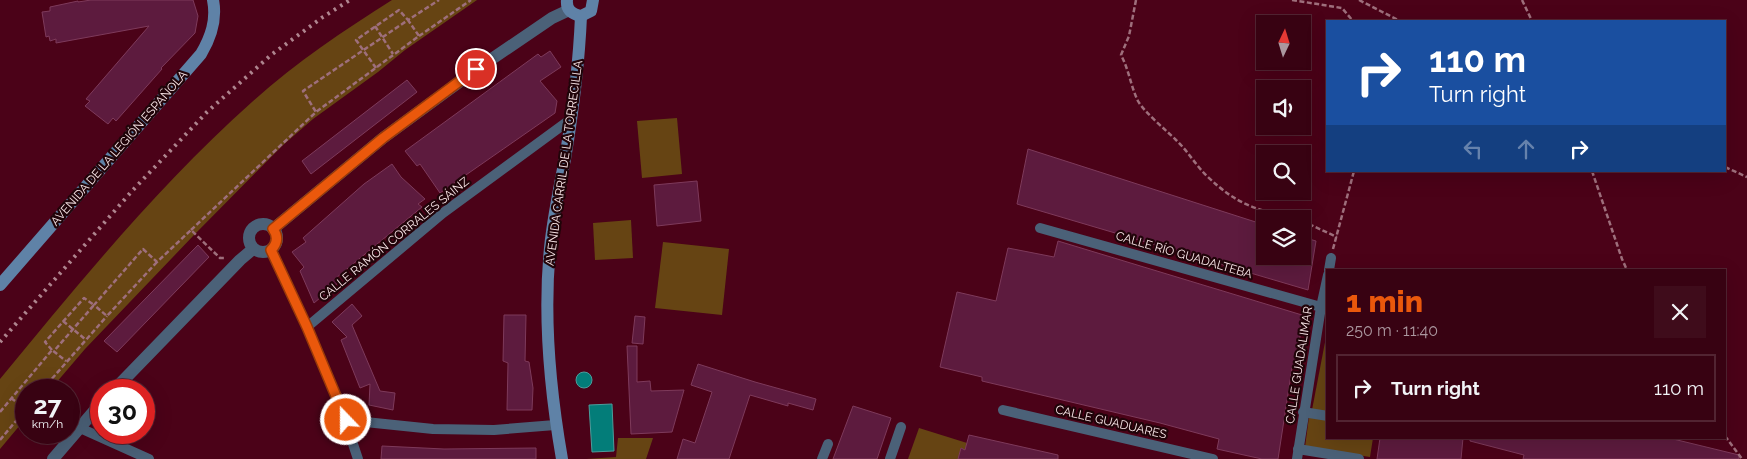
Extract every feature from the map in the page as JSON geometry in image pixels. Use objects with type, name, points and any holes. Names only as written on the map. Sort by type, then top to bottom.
[{"type":"main road","name":"AVENIDA DE LA LEGIÓN ESPAÑOLA","points":[[0,285],[201,54],[213,27],[213,0]]},
{"type":"main road","points":[[568,5],[574,15],[581,16],[591,11],[593,0]]},
{"type":"main road","name":"AVENIDA CARRIL DE LA TORRECILLA","points":[[562,459],[555,425],[548,339],[547,293],[556,201],[578,73],[581,16]]},
{"type":"street","points":[[273,229],[383,138],[461,80],[568,5]]},
{"type":"street","name":"CALLE RAMÓN CORRALES SÁINZ","points":[[307,327],[443,213],[570,119]]},
{"type":"street","points":[[263,224],[273,229],[277,239],[276,244],[271,250],[263,252],[253,249],[249,240],[251,231],[263,224]]},
{"type":"street","name":"CALLE RÍO GUADALTEBA","points":[[1040,228],[1321,307]]},
{"type":"street","points":[[125,379],[240,260],[253,249]]},
{"type":"street","points":[[271,250],[307,327],[346,420],[358,459]]},
{"type":"street","points":[[1328,269],[1331,258]]},
{"type":"street","name":"CALLE GUADALIMAR","points":[[1298,454],[1303,412],[1326,284]]},
{"type":"street","name":"CALLE GUADUARES","points":[[1003,410],[1213,459]]},
{"type":"street","points":[[1303,412],[1326,416]]},
{"type":"street","points":[[90,416],[80,428],[149,459]]},
{"type":"street","points":[[346,420],[432,429],[494,430],[555,425]]},
{"type":"street","points":[[890,459],[901,427]]},
{"type":"street","points":[[53,459],[66,444]]},
{"type":"street","points":[[822,459],[828,444]]},
{"type":"street","points":[[1298,454],[1359,459]]},
{"type":"path","points":[[316,112],[303,91],[440,0]]},
{"type":"path","points":[[51,379],[157,262],[316,112],[393,54],[470,0]]},
{"type":"path","points":[[1136,0],[1130,36],[1121,55],[1139,103],[1180,143],[1208,178],[1233,198],[1258,210]]},
{"type":"path","points":[[1292,0],[1342,8],[1352,20]]},
{"type":"path","points":[[1359,0],[1398,20]]},
{"type":"path","points":[[1522,0],[1532,20]]},
{"type":"path","points":[[376,68],[356,40],[399,10],[419,36]]},
{"type":"path","points":[[375,26],[393,54]]},
{"type":"path","points":[[1726,167],[1747,177]]},
{"type":"path","points":[[1331,258],[1354,172]]},
{"type":"path","points":[[1592,172],[1627,269]]},
{"type":"path","points":[[1311,225],[1337,237]]},
{"type":"path","points":[[191,230],[220,258],[240,260]]},
{"type":"path","points":[[0,412],[143,249],[157,262]]},
{"type":"path","points":[[66,361],[45,342],[63,321],[84,298],[107,316]]},
{"type":"path","points":[[63,321],[86,340]]},
{"type":"path","points":[[0,440],[15,422]]},
{"type":"path","points":[[1726,437],[1742,459]]},
{"type":"shaded area","points":[[392,0],[477,0],[405,50],[313,119],[282,146],[85,349],[59,379],[15,379],[15,431],[0,449],[0,379],[60,307],[152,201],[218,134],[285,74]]},
{"type":"shaded area","points":[[677,118],[682,174],[642,178],[637,121]]},
{"type":"shaded area","points":[[631,220],[633,258],[595,260],[593,223]]},
{"type":"shaded area","points":[[663,242],[729,249],[722,315],[655,308]]},
{"type":"shaded area","points":[[1326,337],[1326,412],[1312,410]]},
{"type":"shaded area","points":[[1309,417],[1326,420],[1326,439],[1373,439],[1370,457],[1305,447]]},
{"type":"shaded area","points":[[919,428],[967,443],[963,459],[908,459]]},
{"type":"shaded area","points":[[618,438],[653,438],[646,459],[586,459],[616,457]]},
{"type":"water","points":[[584,372],[592,380],[584,388],[576,380]]},
{"type":"water","points":[[612,404],[614,451],[592,452],[589,405]]},
{"type":"building","points":[[91,0],[193,0],[198,16],[195,33],[161,68],[116,121],[113,118],[108,124],[85,106],[90,101],[86,99],[149,26],[56,43],[56,39],[50,41],[49,36],[46,37],[42,12],[50,11],[50,7]]},
{"type":"building","points":[[550,51],[561,67],[540,81],[557,101],[555,113],[440,193],[420,164],[417,166],[405,151],[538,54],[541,57]]},
{"type":"building","points":[[407,80],[417,92],[311,174],[302,161]]},
{"type":"building","points":[[1028,149],[1256,222],[1256,265],[1311,265],[1311,240],[1316,241],[1308,290],[1017,204]]},
{"type":"building","points":[[392,164],[401,177],[425,199],[418,204],[422,207],[336,278],[339,282],[314,303],[300,271],[304,267],[292,252],[306,242],[303,238],[364,184]]},
{"type":"building","points":[[697,181],[701,221],[657,226],[654,185]]},
{"type":"building","points":[[1058,241],[1302,315],[1297,368],[1292,368],[1278,459],[1262,459],[1217,449],[1219,439],[1160,423],[982,381],[982,377],[940,367],[957,292],[996,301],[1008,248],[1054,257]]},
{"type":"building","points":[[198,245],[209,257],[117,352],[104,341]]},
{"type":"building","points":[[352,304],[362,316],[352,325],[380,391],[395,393],[393,410],[369,405],[370,384],[360,388],[341,340],[347,337],[332,322]]},
{"type":"building","points":[[504,315],[526,315],[525,361],[529,362],[533,388],[532,410],[507,410],[508,363],[503,361]]},
{"type":"building","points":[[635,316],[645,317],[643,344],[632,343]]},
{"type":"building","points":[[627,346],[637,346],[637,382],[650,381],[651,391],[684,390],[672,432],[631,434]]},
{"type":"building","points":[[698,364],[816,399],[813,410],[788,403],[788,406],[750,395],[729,459],[677,459],[683,439],[695,443],[712,392],[691,385]]},
{"type":"building","points":[[853,406],[891,418],[877,459],[833,459]]},
{"type":"building","points":[[969,435],[1058,455],[1058,459],[958,459],[961,448],[965,450]]},
{"type":"building","points":[[1380,439],[1463,439],[1461,459],[1377,459]]},
{"type":"building","points":[[1470,439],[1673,439],[1739,455],[1739,459],[1523,459],[1524,455],[1470,441]]},
{"type":"building","points":[[382,446],[444,449],[536,448],[536,459],[381,459]]},
{"type":"railway","points":[[0,342],[132,191],[207,112],[271,55],[350,0]]},
{"type":"route","points":[[346,420],[307,327],[271,250],[276,244],[277,239],[273,229],[383,138],[476,69]]}]
